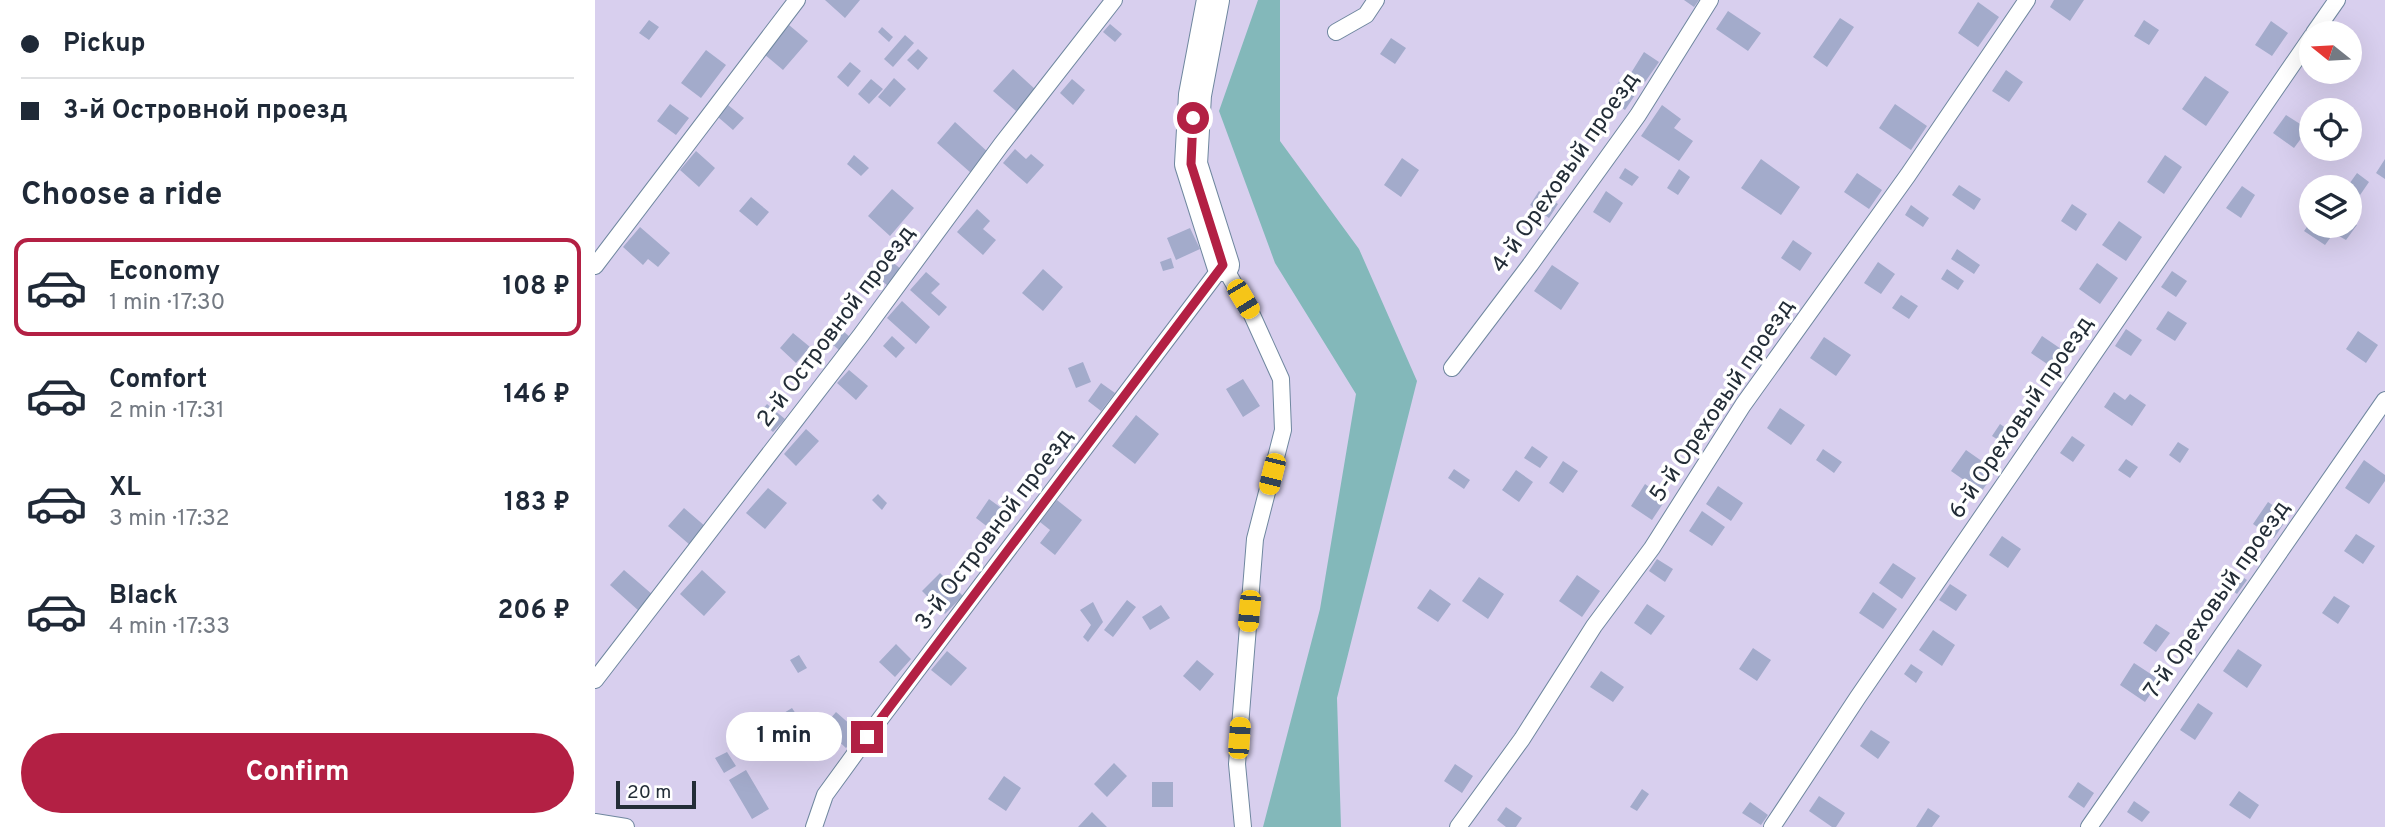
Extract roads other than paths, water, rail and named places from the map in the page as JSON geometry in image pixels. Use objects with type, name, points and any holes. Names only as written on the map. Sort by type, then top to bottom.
[{"type":"street","points":[[1213,0],[1195,94],[1191,164],[1223,265]]},
{"type":"lane","points":[[595,266],[797,0]]},
{"type":"lane","name":"2-й Островной проезд","points":[[595,680],[823,385],[1001,145],[1114,0]]},
{"type":"lane","points":[[1336,32],[1366,15],[1376,0]]},
{"type":"lane","name":"4-й Ореховый проезд","points":[[1452,368],[1530,265],[1637,115],[1710,0]]},
{"type":"lane","name":"5-й Ореховый проезд","points":[[1458,827],[1522,739],[1594,626],[1652,548],[1743,405],[1908,175],[2027,0]]},
{"type":"lane","name":"6-й Ореховый проезд","points":[[2323,21],[2337,0]]},
{"type":"lane","name":"6-й Ореховый проезд","points":[[1772,827],[1858,697],[2299,55]]},
{"type":"lane","points":[[1223,265],[1252,315],[1281,379],[1283,430],[1255,539],[1237,764],[1243,827]]},
{"type":"lane","name":"3-й Островной проезд","points":[[814,827],[825,795],[841,773],[1223,265]]},
{"type":"lane","name":"7-й Ореховый проезд","points":[[2089,827],[2385,400]]},
{"type":"lane","points":[[595,822],[626,827]]}]
